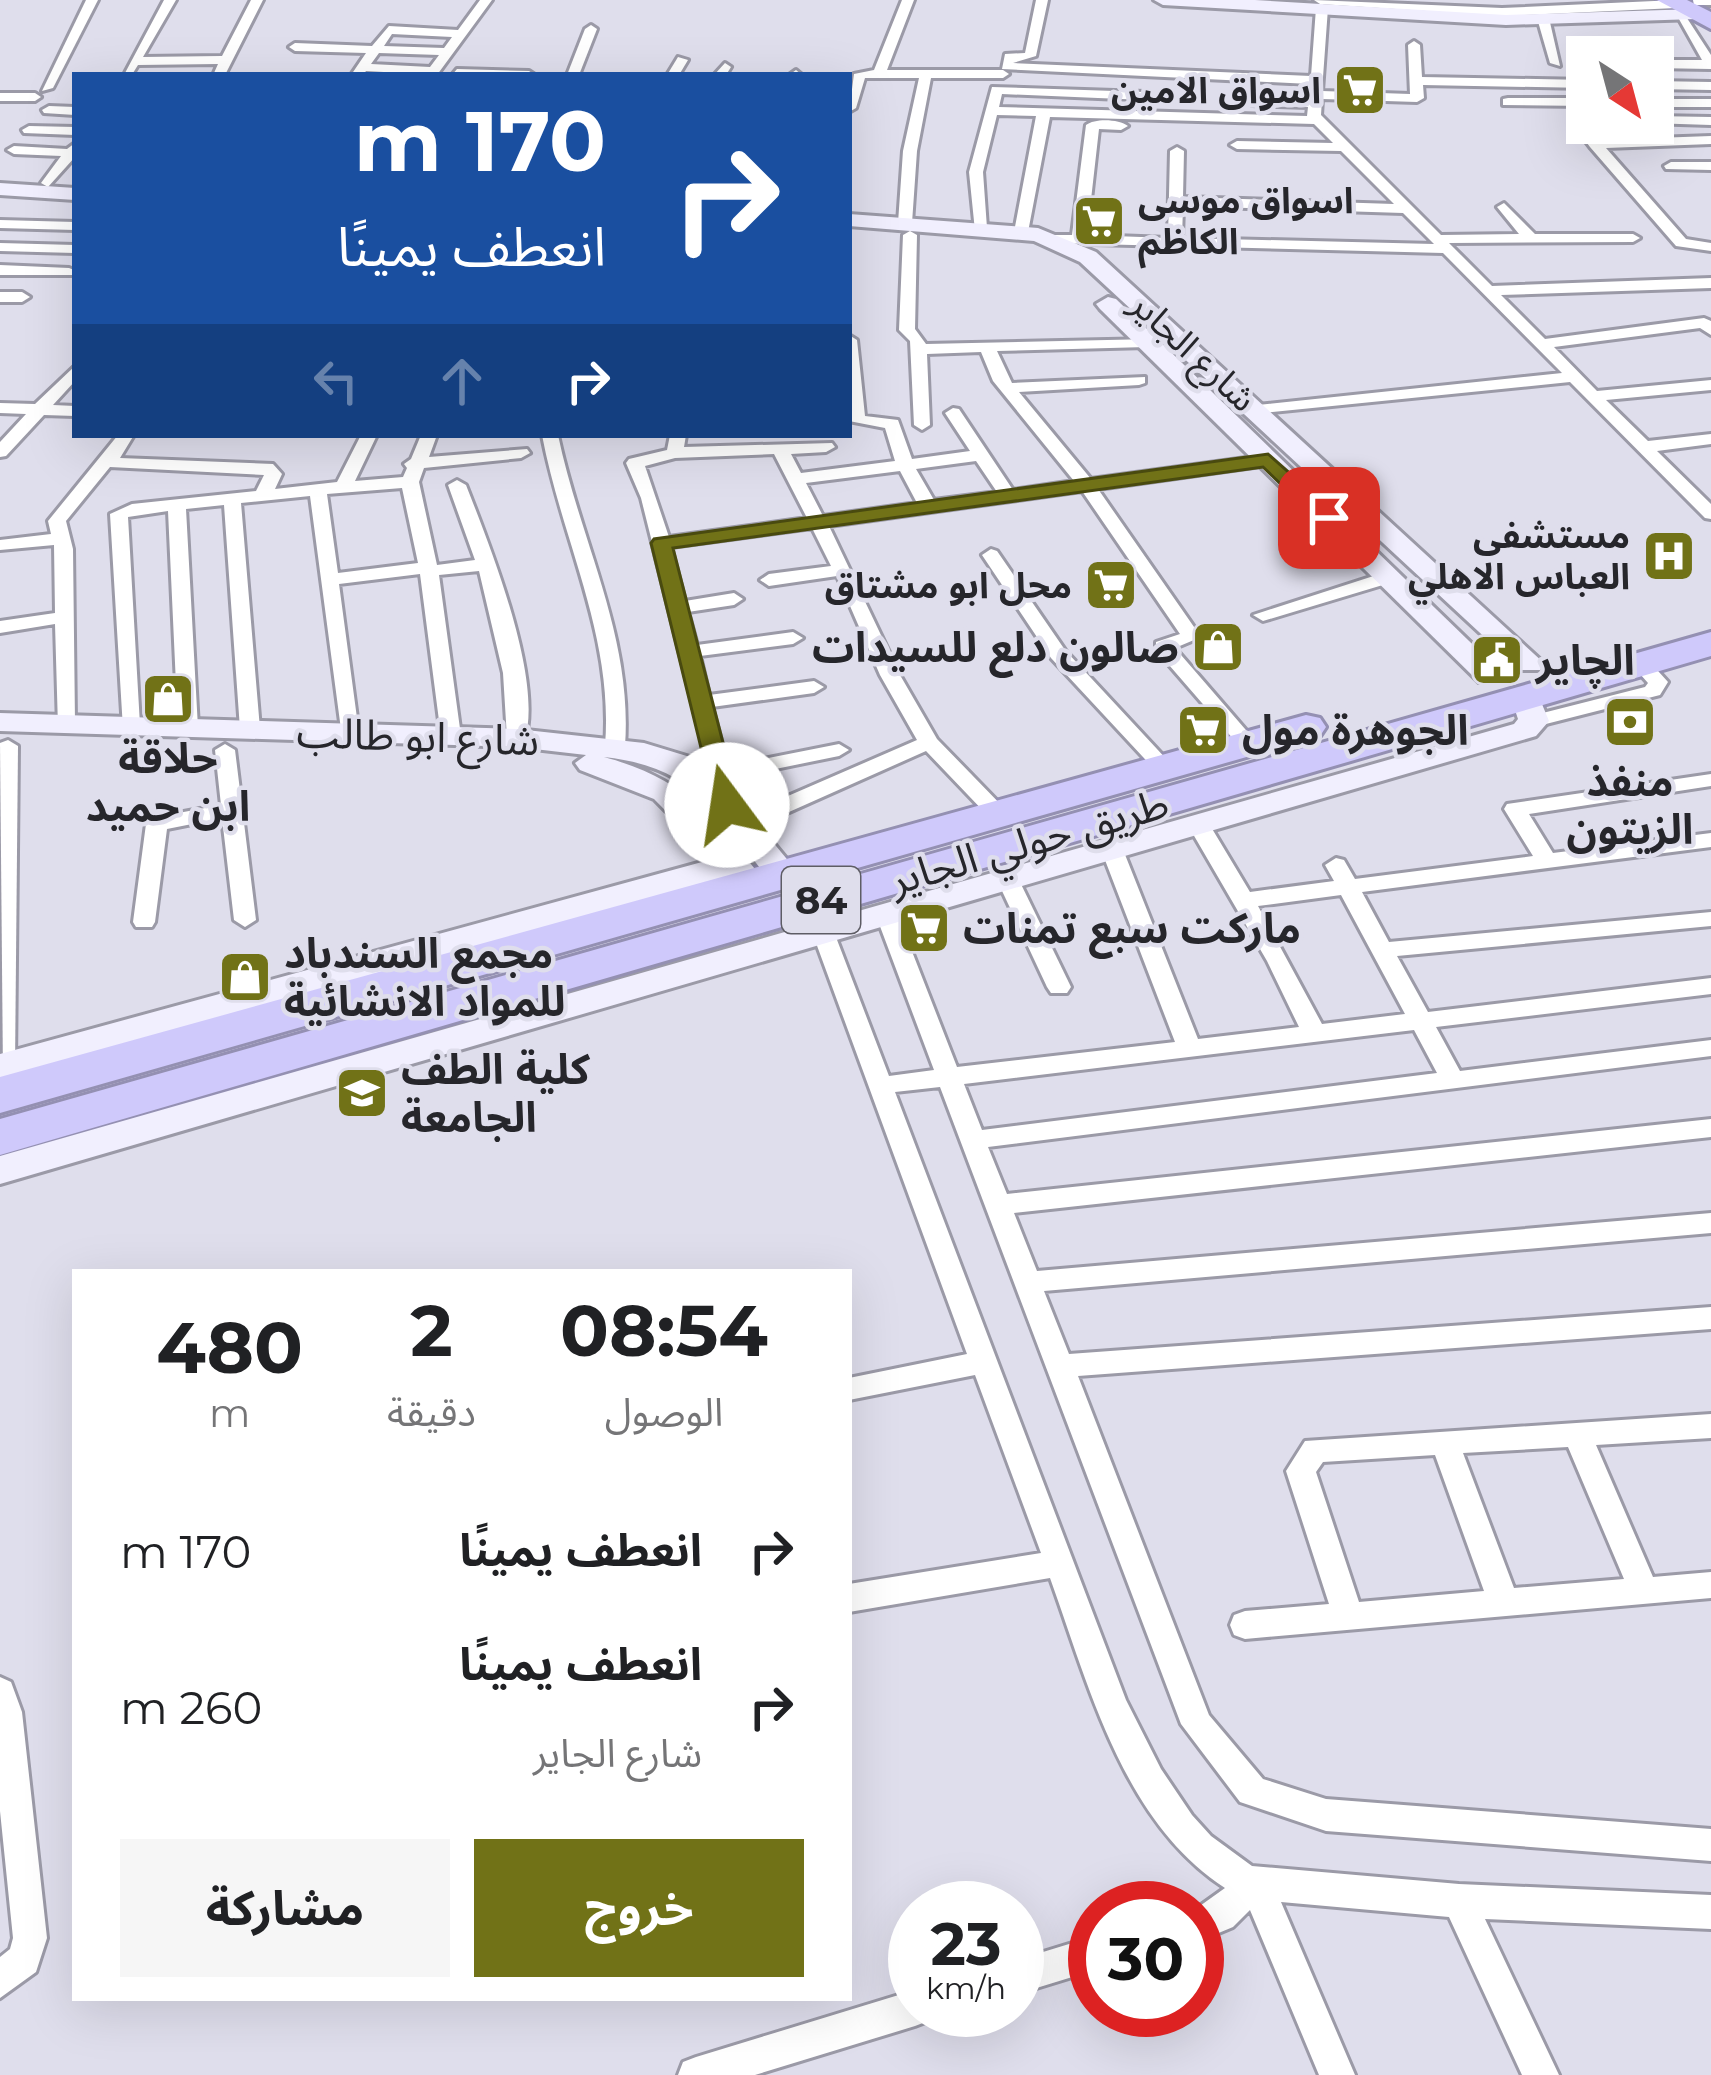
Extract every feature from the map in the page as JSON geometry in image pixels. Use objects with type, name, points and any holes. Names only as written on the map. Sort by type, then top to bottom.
[{"type":"highway","name":"طريق حولي الجاير","points":[[1,1092],[530,1000],[981,875],[1520,690],[1711,611]]},
{"type":"highway","name":"طريق حولي الجاير","points":[[1,1092],[740,844],[997,812],[1248,743],[1642,665],[1711,644]]},
{"type":"highway","points":[[667,883],[740,844]]},
{"type":"street","points":[[0,97],[41,92],[92,0]]},
{"type":"street","points":[[130,68],[170,0]]},
{"type":"street","points":[[220,72],[256,0]]},
{"type":"street","points":[[434,72],[486,0]]},
{"type":"street","points":[[879,74],[908,0]]},
{"type":"street","points":[[980,228],[976,172],[990,110],[1009,57],[1030,56],[1042,0]]},
{"type":"street","points":[[1163,0],[1469,5],[1540,14],[1582,3],[1694,7]]},
{"type":"street","points":[[1525,0],[1540,14],[1556,63]]},
{"type":"street","points":[[1321,4],[1540,14],[1694,7]]},
{"type":"street","points":[[1321,4],[1315,100],[1345,147],[1710,511]]},
{"type":"street","points":[[1674,64],[1711,65],[1694,7]]},
{"type":"street","points":[[574,72],[591,29]]},
{"type":"street","points":[[305,32],[461,34]]},
{"type":"street","points":[[361,69],[384,33]]},
{"type":"street","points":[[1246,100],[1413,100],[1419,95],[1414,45]]},
{"type":"street","points":[[295,47],[448,52]]},
{"type":"street","points":[[130,68],[226,60]]},
{"type":"street","points":[[675,72],[682,60]]},
{"type":"street","points":[[287,63],[415,72]]},
{"type":"street","points":[[852,99],[860,74],[1004,70],[1315,100]]},
{"type":"street","points":[[922,425],[918,340],[907,330],[908,229],[910,151],[926,73]]},
{"type":"street","points":[[1417,80],[1566,84]]},
{"type":"street","points":[[1674,85],[1711,86]]},
{"type":"street","points":[[998,90],[1156,97]]},
{"type":"street","points":[[990,110],[1130,112],[1315,100]]},
{"type":"street","points":[[1508,102],[1566,102]]},
{"type":"street","points":[[1674,103],[1711,104]]},
{"type":"street","points":[[49,110],[72,110]]},
{"type":"street","points":[[1021,232],[1043,111]]},
{"type":"street","points":[[1130,112],[1129,127],[1094,125],[1066,239],[1441,244],[1633,238]]},
{"type":"street","points":[[1674,121],[1711,122]]},
{"type":"street","points":[[29,130],[72,131]]},
{"type":"street","points":[[1674,141],[1711,140]]},
{"type":"street","points":[[1595,144],[1682,243],[1708,254]]},
{"type":"street","points":[[1237,145],[1345,147]]},
{"type":"street","points":[[14,150],[72,150]]},
{"type":"street","points":[[1175,241],[1177,152]]},
{"type":"street","points":[[48,183],[72,153]]},
{"type":"street","points":[[1672,166],[1711,166]]},
{"type":"street","points":[[0,185],[72,184]]},
{"type":"street","points":[[0,185],[72,194]]},
{"type":"street","points":[[1173,201],[1407,209]]},
{"type":"street","points":[[1504,206],[1530,238]]},
{"type":"street","name":"شارع الجاير","points":[[852,220],[989,241],[1051,255],[1066,264],[1390,577],[1520,690]]},
{"type":"street","points":[[0,224],[72,226]]},
{"type":"street","name":"شارع الجاير","points":[[852,232],[980,228],[1066,239],[1260,411],[1520,690]]},
{"type":"street","points":[[0,247],[72,249]]},
{"type":"street","points":[[0,270],[69,273]]},
{"type":"street","points":[[1489,291],[1711,283]]},
{"type":"street","points":[[1592,285],[1616,306]]},
{"type":"street","points":[[0,297],[22,297]]},
{"type":"street","points":[[1541,344],[1704,322],[1711,330]]},
{"type":"street","points":[[919,349],[1147,342]]},
{"type":"street","points":[[988,348],[999,378],[1088,487],[1191,637],[1163,646],[1248,743]]},
{"type":"street","points":[[852,370],[857,421],[892,424],[905,464],[928,508]]},
{"type":"street","points":[[0,452],[72,374]]},
{"type":"street","points":[[1225,417],[1574,377]]},
{"type":"street","points":[[1009,388],[1139,380]]},
{"type":"street","points":[[1593,396],[1711,385]]},
{"type":"street","points":[[0,409],[72,411]]},
{"type":"street","points":[[953,413],[1009,497]]},
{"type":"street","points":[[65,724],[62,539],[57,520],[124,438]]},
{"type":"street","points":[[343,487],[368,438]]},
{"type":"street","points":[[428,438],[412,473],[451,736]]},
{"type":"street","points":[[550,438],[557,477],[620,690],[615,746]]},
{"type":"street","points":[[1644,447],[1711,439]]},
{"type":"street","points":[[740,844],[662,543],[635,463],[676,444],[782,451],[826,447]]},
{"type":"street","points":[[782,451],[890,675],[929,742],[997,812]]},
{"type":"street","points":[[130,725],[119,514],[343,487],[521,453]]},
{"type":"street","points":[[796,479],[981,455]]},
{"type":"street","points":[[110,460],[122,465],[267,468],[273,474],[263,495]]},
{"type":"street","points":[[662,543],[1268,460]]},
{"type":"street","points":[[457,485],[488,564],[518,699],[517,738]]},
{"type":"street","points":[[318,490],[349,733]]},
{"type":"street","points":[[232,497],[237,740],[232,810],[244,920]]},
{"type":"street","points":[[177,505],[188,728]]},
{"type":"street","points":[[0,545],[62,539]]},
{"type":"street","points":[[991,555],[1058,654],[1163,767]]},
{"type":"street","points":[[330,580],[488,564]]},
{"type":"street","points":[[769,580],[843,570]]},
{"type":"street","points":[[1263,615],[1390,577]]},
{"type":"street","points":[[678,608],[734,599]]},
{"type":"street","points":[[0,627],[64,617]]},
{"type":"street","points":[[689,652],[793,638]]},
{"type":"street","points":[[701,702],[814,687]]},
{"type":"street","points":[[0,1170],[530,1000],[823,932],[981,875],[1111,847],[1525,730],[1520,690]]},
{"type":"street","name":"شارع ابو طالب","points":[[3,738],[65,724],[188,728],[237,740],[349,733],[615,746],[679,764],[707,783],[740,844]]},
{"type":"street","points":[[3,738],[1,1092],[667,883]]},
{"type":"street","name":"شارع ابو طالب","points":[[3,738],[237,740],[590,763],[633,774],[675,795],[740,844]]},
{"type":"street","points":[[740,844],[929,742]]},
{"type":"street","points":[[740,844],[839,751]]},
{"type":"street","points":[[1547,861],[1515,808],[1711,780]]},
{"type":"street","points":[[144,922],[157,824],[232,810]]},
{"type":"street","points":[[1197,822],[1245,900],[1314,1034]]},
{"type":"street","points":[[1245,900],[1342,876],[1547,861],[1711,839]]},
{"type":"street","points":[[1111,847],[1190,1048]]},
{"type":"street","points":[[981,875],[1058,987]]},
{"type":"street","points":[[1342,876],[1453,1080]]},
{"type":"street","points":[[886,913],[1197,1724],[1252,1791],[1326,1815],[1711,1845]]},
{"type":"street","points":[[1382,950],[1711,920]]},
{"type":"street","points":[[823,932],[1111,1701],[1155,1793],[1192,1843],[1216,1866],[1251,1882],[1459,1900],[1711,1912]]},
{"type":"street","points":[[883,1085],[1711,986]]},
{"type":"street","points":[[973,1140],[1711,1048]]},
{"type":"street","points":[[999,1204],[1711,1128]]},
{"type":"street","points":[[1028,1282],[1711,1223]]},
{"type":"street","points":[[1061,1366],[1711,1318]]},
{"type":"street","points":[[852,1388],[984,1362]]},
{"type":"street","points":[[1348,1616],[1301,1471],[1315,1450],[1711,1426]]},
{"type":"street","points":[[1577,1435],[1644,1591]]},
{"type":"street","points":[[1445,1442],[1504,1603]]},
{"type":"street","points":[[852,1598],[1056,1564]]},
{"type":"street","points":[[1245,1624],[1711,1586]]},
{"type":"street","points":[[0,1692],[30,1939],[24,1960],[0,1980]]},
{"type":"street","points":[[1224,1912],[1251,1882]]},
{"type":"street","points":[[1251,1882],[1337,2075]]},
{"type":"street","points":[[1459,1900],[1541,2075]]},
{"type":"street","points":[[696,2075],[888,2016]]},
{"type":"place","name":"اسواق الامين","points":[[1360,90]]},
{"type":"place","name":"اسواق موسى الكاظم","points":[[1099,221]]},
{"type":"place","name":"مستشفى العباس الاهلي","points":[[1669,556]]},
{"type":"place","name":"محل ابو مشتاق","points":[[1111,585]]},
{"type":"place","name":"صالون دلع للسيدات","points":[[1218,647]]},
{"type":"place","name":"الچاير","points":[[1497,660]]},
{"type":"place","name":"حلاقة ابن حميد","points":[[168,699]]},
{"type":"place","name":"منفذ الزيتون","points":[[1630,722]]},
{"type":"place","name":"الجوهرة مول","points":[[1203,730]]},
{"type":"place","name":"ماركت سبع تمنات","points":[[924,928]]},
{"type":"place","name":"مجمع السندباد للمواد الانشائية","points":[[245,977]]},
{"type":"place","name":"كلية الطف الجامعة","points":[[362,1093]]},
{"type":"route","points":[[727,805],[662,543],[1268,460],[1329,518]]}]
